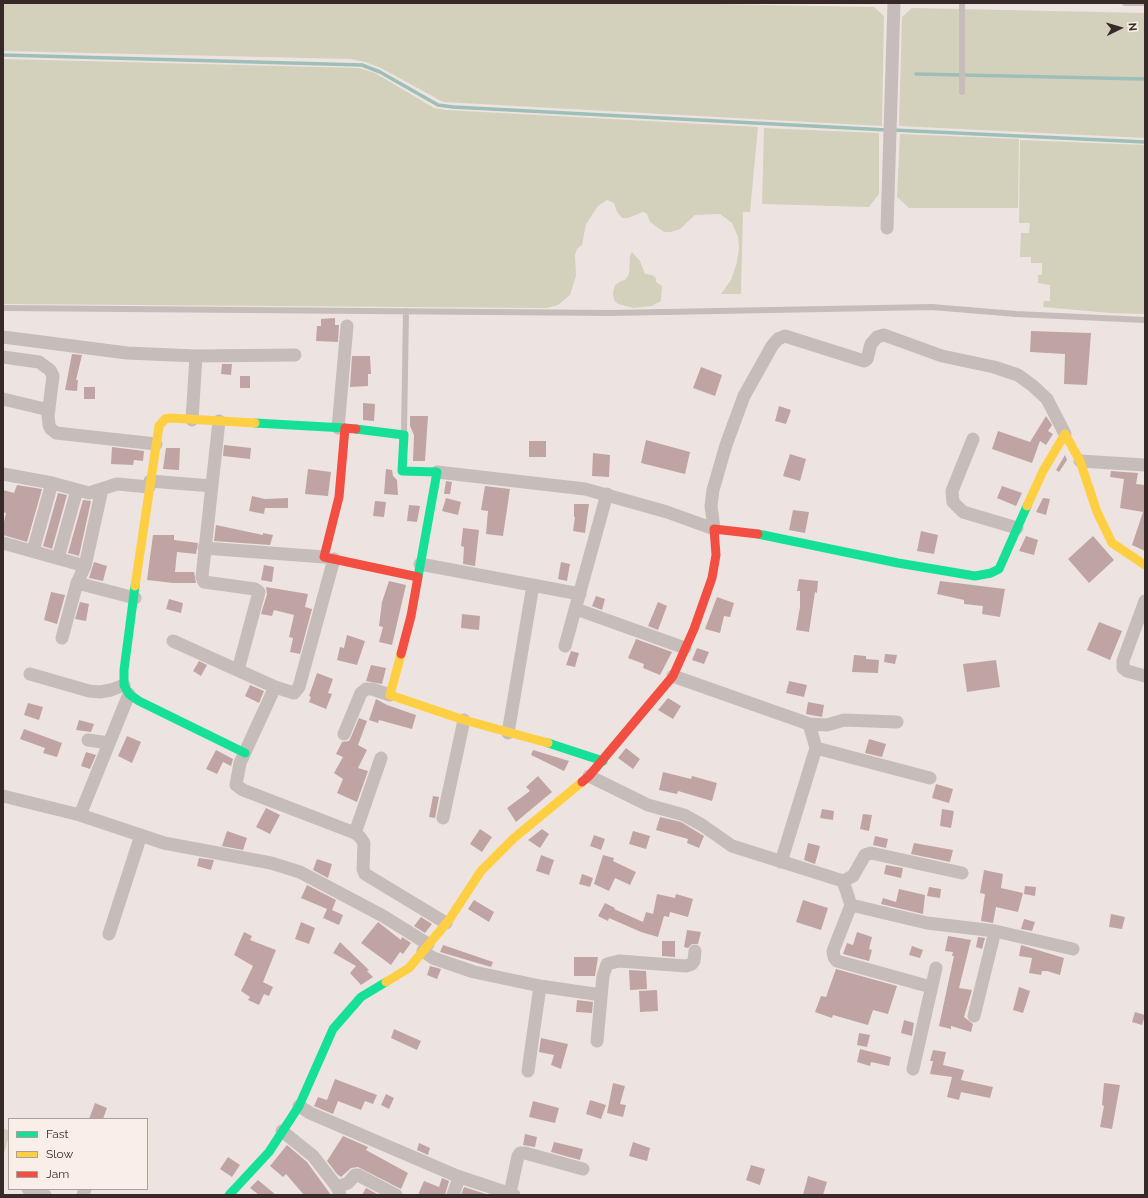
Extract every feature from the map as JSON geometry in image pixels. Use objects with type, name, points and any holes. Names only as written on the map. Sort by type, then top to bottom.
[{"type":"street","points":[[887,228],[894,3]]},
{"type":"street","points":[[172,641],[290,693],[294,693],[299,687],[329,558],[340,497],[347,326]]},
{"type":"street","points":[[236,1193],[269,1152],[299,1106],[333,1029],[361,997],[409,968],[446,923],[481,871],[514,838],[589,776],[673,676],[694,629],[712,578],[716,555],[711,506],[713,490],[726,445],[748,390],[772,346],[778,339],[785,336],[864,361],[870,352],[871,344],[877,337],[884,335],[942,356],[1018,375],[1047,399],[1080,461],[1097,512],[1112,543],[1145,565]]},
{"type":"street","points":[[3,338],[127,353],[196,356],[295,356]]},
{"type":"street","points":[[192,420],[196,356]]},
{"type":"street","points":[[3,357],[39,362],[50,370],[52,376],[49,425],[51,429],[56,432],[156,444]]},
{"type":"street","points":[[3,399],[49,410]]},
{"type":"street","points":[[80,815],[109,743],[127,690],[124,670],[150,484],[159,426],[165,419],[342,428],[404,435],[402,471],[437,472],[585,489],[667,512],[714,529],[757,534],[898,563],[974,576],[991,573],[999,569],[1043,471],[1065,434]]},
{"type":"street","points":[[219,421],[202,577],[203,581],[255,589],[259,592],[238,670]]},
{"type":"street","points":[[973,438],[952,491],[953,502],[963,512],[1017,528]]},
{"type":"street","points":[[1080,461],[1145,465]]},
{"type":"street","points":[[390,695],[410,616],[437,472]]},
{"type":"street","points":[[3,475],[52,483],[89,493],[117,484],[212,486]]},
{"type":"street","points":[[33,551],[52,483]]},
{"type":"street","points":[[62,638],[77,583],[85,566],[102,489]]},
{"type":"street","points":[[58,558],[77,490]]},
{"type":"street","points":[[565,646],[607,494]]},
{"type":"street","points":[[3,543],[85,566]]},
{"type":"street","points":[[204,548],[329,558],[533,585],[580,594]]},
{"type":"street","points":[[77,583],[135,598]]},
{"type":"street","points":[[508,734],[533,585]]},
{"type":"street","points":[[1145,601],[1123,662],[1123,668],[1127,671],[1145,676]]},
{"type":"street","points":[[576,608],[685,648]]},
{"type":"street","points":[[30,674],[89,691],[127,690],[245,753]]},
{"type":"street","points":[[673,676],[810,724],[827,725],[844,720],[897,722]]},
{"type":"street","points":[[275,687],[236,774],[235,782],[238,787],[354,833],[360,837],[364,843],[363,869],[365,874],[446,923]]},
{"type":"street","points":[[344,734],[361,693],[366,689],[372,689],[508,734],[555,745],[603,761]]},
{"type":"street","points":[[443,818],[464,720]]},
{"type":"street","points":[[781,862],[816,748],[810,724]]},
{"type":"street","points":[[88,740],[109,743]]},
{"type":"street","points":[[816,748],[930,778]]},
{"type":"street","points":[[354,833],[381,758]]},
{"type":"street","points":[[589,776],[648,805],[684,815],[702,825],[732,846],[843,881],[853,876],[865,855],[872,853],[962,873]]},
{"type":"street","points":[[3,796],[80,815],[164,843],[271,863],[300,872],[383,916],[426,947],[433,958],[474,972],[540,986],[601,995]]},
{"type":"street","points":[[108,934],[141,835]]},
{"type":"street","points":[[843,881],[851,905],[833,951],[834,957],[837,961],[931,987]]},
{"type":"street","points":[[851,905],[927,923],[995,931],[1072,949]]},
{"type":"street","points":[[974,1016],[995,931]]},
{"type":"street","points":[[598,1041],[601,995],[605,967],[611,961],[686,966],[694,961],[695,951]]},
{"type":"street","points":[[913,1069],[936,968]]},
{"type":"street","points":[[528,1071],[540,986]]},
{"type":"street","points":[[299,1106],[310,1113],[457,1176],[512,1194],[518,1156],[520,1154],[525,1153],[583,1169]]},
{"type":"street","points":[[282,1132],[313,1156],[339,1191],[355,1175],[358,1175],[396,1195]]},
{"type":"street","points":[[453,1195],[458,1181],[457,1176]]},
{"type":"street","points":[[31,1190],[45,1195]]},
{"type":"lane","points":[[962,3],[962,92]]},
{"type":"lane","points":[[1125,3],[1145,3]]},
{"type":"lane","points":[[3,308],[610,313],[932,307],[1016,314],[1145,320]]},
{"type":"lane","points":[[404,435],[406,311]]},
{"type":"shaded area","points":[[3,3],[661,3],[874,7],[884,16],[882,126],[443,102],[381,68],[365,62],[350,59],[3,51]]},
{"type":"shaded area","points":[[912,8],[1145,13],[1145,138],[899,126],[902,17]]},
{"type":"shaded area","points":[[3,59],[359,68],[375,73],[434,108],[446,110],[758,127],[750,212],[743,212],[741,294],[721,294],[731,280],[737,262],[739,248],[738,237],[732,223],[720,214],[695,215],[680,229],[671,232],[664,232],[650,222],[647,214],[643,212],[628,218],[622,218],[617,212],[614,203],[607,200],[598,206],[586,224],[582,245],[577,249],[575,255],[576,276],[570,295],[558,305],[547,308],[3,304]]},
{"type":"shaded area","points":[[764,128],[879,133],[879,194],[869,207],[762,204]]},
{"type":"shaded area","points":[[900,134],[1019,139],[1018,208],[909,208],[897,197]]},
{"type":"shaded area","points":[[1020,140],[1145,145],[1145,314],[1110,313],[1043,307],[1044,301],[1050,301],[1050,285],[1038,283],[1038,275],[1042,275],[1042,263],[1031,263],[1031,257],[1020,257],[1021,233],[1029,233],[1030,223],[1019,223]]},
{"type":"shaded area","points":[[632,252],[640,261],[645,274],[652,275],[656,278],[656,282],[662,286],[661,301],[652,306],[634,308],[618,304],[614,300],[613,293],[615,285],[625,280],[629,274],[630,256]]},
{"type":"shaded area","points":[[3,1128],[8,1130],[8,1140],[3,1157]]},
{"type":"building","points":[[335,318],[335,325],[339,325],[338,342],[316,341],[317,326],[321,326],[321,319]]},
{"type":"building","points":[[1031,331],[1091,333],[1087,385],[1064,384],[1065,354],[1030,352]]},
{"type":"building","points":[[72,354],[82,355],[76,380],[78,380],[77,391],[65,390]]},
{"type":"building","points":[[352,356],[370,356],[371,374],[368,374],[368,386],[350,387]]},
{"type":"building","points":[[222,364],[232,364],[231,375],[221,374]]},
{"type":"building","points":[[701,367],[722,375],[715,396],[693,388]]},
{"type":"building","points":[[240,376],[250,376],[250,388],[240,388]]},
{"type":"building","points":[[84,387],[95,387],[95,399],[84,399]]},
{"type":"building","points":[[363,403],[375,404],[374,421],[363,420]]},
{"type":"building","points":[[779,406],[791,410],[786,424],[775,421]]},
{"type":"building","points":[[410,416],[428,416],[425,461],[413,461],[414,435],[410,426]]},
{"type":"building","points":[[1046,416],[1052,425],[1048,431],[1053,434],[1046,445],[1040,441],[1032,463],[992,449],[998,431],[1030,442]]},
{"type":"building","points":[[646,440],[690,452],[685,474],[641,463]]},
{"type":"building","points":[[529,441],[546,441],[546,457],[529,457]]},
{"type":"building","points":[[224,445],[251,448],[250,459],[223,456]]},
{"type":"building","points":[[112,447],[144,451],[143,461],[134,460],[133,465],[111,464]]},
{"type":"building","points":[[166,448],[180,448],[179,470],[163,469]]},
{"type":"building","points":[[593,453],[610,455],[609,477],[592,476]]},
{"type":"building","points":[[790,454],[806,459],[800,481],[783,476]]},
{"type":"building","points":[[1065,455],[1067,460],[1059,472],[1056,470]]},
{"type":"building","points":[[308,469],[331,472],[328,496],[305,494]]},
{"type":"building","points":[[386,469],[392,470],[393,476],[397,480],[398,495],[384,494]]},
{"type":"building","points":[[1111,471],[1138,473],[1136,484],[1145,485],[1145,551],[1132,545],[1143,512],[1120,508],[1124,479],[1110,477]]},
{"type":"building","points":[[446,481],[452,482],[450,494],[444,494]]},
{"type":"building","points":[[17,485],[42,489],[27,542],[3,535],[3,526],[6,513],[3,512],[3,490],[14,493]]},
{"type":"building","points":[[485,486],[510,489],[503,536],[486,534],[488,511],[481,510]]},
{"type":"building","points":[[1002,486],[1022,493],[1016,506],[997,498]]},
{"type":"building","points":[[58,493],[67,495],[52,549],[43,546]]},
{"type":"building","points":[[252,496],[265,499],[288,498],[288,508],[265,508],[264,514],[249,511]]},
{"type":"building","points":[[446,498],[461,502],[458,515],[442,511]]},
{"type":"building","points":[[1043,498],[1050,499],[1046,515],[1036,512]]},
{"type":"building","points":[[83,500],[91,501],[79,556],[68,553]]},
{"type":"building","points":[[375,501],[386,502],[384,517],[373,516]]},
{"type":"building","points":[[574,504],[589,504],[585,533],[573,531],[575,517]]},
{"type":"building","points":[[409,505],[420,506],[417,522],[407,521]]},
{"type":"building","points":[[793,510],[809,512],[805,533],[789,530]]},
{"type":"building","points":[[216,525],[263,535],[263,533],[273,535],[270,545],[214,541]]},
{"type":"building","points":[[463,528],[479,530],[475,566],[463,564],[464,547],[461,546]]},
{"type":"building","points":[[921,531],[938,535],[934,554],[917,551]]},
{"type":"building","points":[[153,535],[174,535],[174,540],[198,543],[196,554],[177,552],[175,572],[194,572],[196,583],[173,583],[147,580]]},
{"type":"building","points":[[1026,536],[1038,540],[1034,555],[1019,551]]},
{"type":"building","points":[[1093,536],[1114,560],[1089,583],[1068,559]]},
{"type":"building","points":[[94,562],[107,566],[103,581],[89,578]]},
{"type":"building","points":[[561,562],[570,564],[567,581],[558,579]]},
{"type":"building","points":[[264,565],[274,567],[272,582],[261,580]]},
{"type":"building","points":[[799,579],[818,581],[809,632],[796,630],[800,607],[800,591],[797,591]]},
{"type":"building","points":[[389,581],[406,585],[392,645],[379,642],[383,627],[379,626],[382,602]]},
{"type":"building","points":[[940,581],[1005,589],[1000,617],[982,614],[983,606],[964,604],[964,600],[937,594]]},
{"type":"building","points":[[266,587],[308,594],[305,607],[312,609],[300,654],[290,652],[293,638],[289,637],[294,615],[274,610],[272,616],[261,614],[267,594]]},
{"type":"building","points":[[51,592],[65,595],[57,624],[44,620]]},
{"type":"building","points":[[596,596],[605,599],[602,610],[592,606]]},
{"type":"building","points":[[717,597],[734,603],[730,617],[724,616],[720,633],[705,629]]},
{"type":"building","points":[[169,599],[183,603],[181,613],[166,609]]},
{"type":"building","points":[[80,602],[89,604],[86,621],[75,619]]},
{"type":"building","points":[[658,602],[667,606],[658,630],[648,626]]},
{"type":"building","points":[[462,614],[480,616],[479,630],[461,628]]},
{"type":"building","points":[[1099,622],[1122,631],[1110,660],[1087,650]]},
{"type":"building","points":[[347,635],[365,641],[357,665],[337,660],[340,647],[344,648]]},
{"type":"building","points":[[636,639],[672,652],[660,675],[643,668],[644,664],[628,658]]},
{"type":"building","points":[[697,648],[709,652],[704,664],[692,660]]},
{"type":"building","points":[[571,651],[579,653],[575,667],[566,665]]},
{"type":"building","points":[[885,654],[897,655],[895,664],[884,662]]},
{"type":"building","points":[[854,655],[866,656],[866,659],[879,660],[878,673],[852,672]]},
{"type":"building","points":[[996,660],[1000,687],[967,692],[963,664]]},
{"type":"building","points":[[199,661],[207,665],[201,676],[193,671]]},
{"type":"building","points":[[371,665],[386,668],[382,684],[366,681]]},
{"type":"building","points":[[317,673],[333,679],[328,693],[332,694],[326,709],[309,702],[311,697],[309,696]]},
{"type":"building","points":[[789,681],[807,685],[804,697],[786,693]]},
{"type":"building","points":[[250,685],[264,691],[259,703],[245,696]]},
{"type":"building","points":[[668,698],[681,706],[673,719],[658,710]]},
{"type":"building","points":[[376,699],[387,705],[416,715],[412,729],[379,720],[378,723],[369,720]]},
{"type":"building","points":[[808,702],[824,705],[822,717],[806,714]]},
{"type":"building","points":[[28,703],[43,707],[39,720],[24,715]]},
{"type":"building","points":[[359,718],[367,721],[358,745],[367,750],[358,768],[368,771],[357,802],[337,793],[343,779],[334,773],[343,757],[336,754],[342,742],[349,741]]},
{"type":"building","points":[[79,720],[94,724],[91,732],[76,730]]},
{"type":"building","points":[[24,729],[62,743],[57,757],[43,753],[45,748],[20,739]]},
{"type":"building","points":[[127,736],[141,742],[132,763],[118,756]]},
{"type":"building","points":[[869,739],[886,744],[882,757],[865,753]]},
{"type":"building","points":[[626,748],[640,759],[633,769],[618,758]]},
{"type":"building","points":[[216,750],[233,759],[231,766],[223,762],[217,774],[206,769]]},
{"type":"building","points":[[533,750],[569,761],[564,771],[531,755]]},
{"type":"building","points":[[86,752],[96,755],[90,769],[81,766]]},
{"type":"building","points":[[663,772],[691,779],[692,776],[717,783],[712,801],[678,791],[677,794],[659,790]]},
{"type":"building","points":[[538,776],[552,792],[516,822],[507,808],[530,791],[526,787]]},
{"type":"building","points":[[936,784],[953,789],[949,803],[932,798]]},
{"type":"building","points":[[433,796],[439,797],[435,818],[429,817]]},
{"type":"building","points":[[266,808],[280,815],[270,834],[256,827]]},
{"type":"building","points":[[822,809],[834,811],[833,820],[820,818]]},
{"type":"building","points":[[942,809],[954,811],[951,828],[940,826]]},
{"type":"building","points":[[863,814],[872,815],[869,831],[860,829]]},
{"type":"building","points":[[660,817],[681,822],[704,836],[699,848],[687,843],[688,839],[656,830]]},
{"type":"building","points":[[480,829],[492,837],[482,852],[470,844]]},
{"type":"building","points":[[542,829],[549,834],[540,848],[528,840]]},
{"type":"building","points":[[227,831],[247,838],[243,850],[222,846]]},
{"type":"building","points":[[633,831],[650,836],[646,849],[629,844]]},
{"type":"building","points":[[594,835],[605,839],[601,850],[590,846]]},
{"type":"building","points":[[875,836],[888,839],[886,848],[873,845]]},
{"type":"building","points":[[808,843],[820,846],[815,864],[804,860]]},
{"type":"building","points":[[914,843],[953,850],[950,862],[911,854]]},
{"type":"building","points":[[541,855],[554,860],[549,875],[536,871]]},
{"type":"building","points":[[603,855],[614,858],[613,861],[636,872],[630,885],[615,878],[609,891],[594,884]]},
{"type":"building","points":[[199,858],[214,860],[211,870],[197,866]]},
{"type":"building","points":[[317,859],[332,864],[328,878],[313,870]]},
{"type":"building","points":[[886,865],[903,868],[901,878],[884,874]]},
{"type":"building","points":[[984,870],[1003,874],[1001,888],[1023,893],[1018,912],[996,907],[993,923],[981,921],[985,894],[980,893]]},
{"type":"building","points":[[582,874],[593,878],[590,887],[579,884]]},
{"type":"building","points":[[307,885],[336,900],[332,910],[343,915],[339,925],[323,918],[327,909],[301,898]]},
{"type":"building","points":[[1025,886],[1036,887],[1035,896],[1024,894]]},
{"type":"building","points":[[929,887],[941,889],[940,898],[927,896]]},
{"type":"building","points":[[899,889],[925,895],[923,914],[881,904],[883,898],[896,902]]},
{"type":"building","points":[[657,894],[675,898],[676,894],[693,899],[688,917],[670,912],[669,917],[664,916],[658,937],[641,932],[609,918],[608,921],[598,916],[605,903],[615,908],[614,909],[643,922],[646,912],[653,914]]},
{"type":"building","points":[[474,900],[494,912],[489,922],[468,909]]},
{"type":"building","points":[[803,900],[828,908],[821,930],[796,922]]},
{"type":"building","points":[[1111,914],[1125,917],[1122,929],[1109,927]]},
{"type":"building","points":[[421,917],[432,924],[425,933],[414,926]]},
{"type":"building","points":[[1024,919],[1035,922],[1032,931],[1021,929]]},
{"type":"building","points":[[301,922],[315,928],[309,944],[295,939]]},
{"type":"building","points":[[378,922],[401,940],[402,937],[411,943],[403,954],[400,952],[391,965],[361,943]]},
{"type":"building","points":[[687,930],[701,932],[698,944],[692,944],[688,948],[684,947]]},
{"type":"building","points":[[244,932],[252,936],[250,940],[276,950],[263,982],[273,987],[269,996],[264,994],[259,1005],[248,1000],[250,997],[241,991],[253,966],[234,955]]},
{"type":"building","points":[[857,932],[872,937],[869,949],[872,950],[869,961],[843,954],[847,943],[853,945]]},
{"type":"building","points":[[948,936],[971,940],[959,988],[972,990],[964,1017],[973,1024],[971,1032],[951,1026],[951,1029],[939,1026],[954,956],[952,956],[953,952],[945,951]]},
{"type":"building","points":[[978,937],[985,938],[982,949],[976,947]]},
{"type":"building","points":[[662,941],[675,941],[675,957],[662,956]]},
{"type":"building","points":[[340,942],[369,970],[367,971],[373,977],[361,985],[350,973],[356,966],[333,953]]},
{"type":"building","points":[[443,945],[493,962],[491,967],[440,952]]},
{"type":"building","points":[[1021,945],[1064,958],[1060,975],[1047,971],[1042,971],[1041,975],[1029,973],[1032,958],[1019,956]]},
{"type":"building","points":[[912,946],[923,950],[920,958],[909,955]]},
{"type":"building","points":[[574,957],[598,957],[595,976],[574,976]]},
{"type":"building","points":[[430,966],[441,969],[437,979],[427,975]]},
{"type":"building","points":[[836,969],[897,986],[888,1014],[873,1010],[868,1025],[833,1015],[832,1018],[815,1012],[821,996],[826,997]]},
{"type":"building","points":[[629,970],[646,971],[647,989],[630,990]]},
{"type":"building","points":[[1019,987],[1030,991],[1023,1013],[1013,1010]]},
{"type":"building","points":[[657,990],[658,1011],[640,1012],[639,991]]},
{"type":"building","points":[[577,1000],[593,1002],[592,1013],[576,1012]]},
{"type":"building","points":[[1135,1012],[1145,1015],[1142,1025],[1132,1022]]},
{"type":"building","points":[[904,1020],[914,1023],[912,1036],[901,1033]]},
{"type":"building","points":[[394,1029],[421,1041],[417,1050],[391,1038]]},
{"type":"building","points":[[859,1033],[870,1035],[867,1047],[857,1045]]},
{"type":"building","points":[[541,1038],[568,1044],[561,1069],[551,1065],[554,1055],[539,1052]]},
{"type":"building","points":[[860,1049],[891,1057],[889,1066],[871,1062],[870,1066],[857,1062]]},
{"type":"building","points":[[933,1050],[946,1052],[943,1065],[964,1070],[961,1080],[993,1087],[990,1098],[961,1092],[959,1100],[947,1097],[952,1077],[930,1074],[933,1061],[930,1061]]},
{"type":"building","points":[[335,1079],[377,1095],[373,1104],[365,1101],[361,1110],[338,1101],[333,1114],[314,1106],[318,1097],[327,1100]]},
{"type":"building","points":[[613,1083],[625,1086],[620,1104],[626,1105],[623,1117],[607,1113]]},
{"type":"building","points":[[1104,1083],[1120,1085],[1112,1129],[1100,1127],[1104,1106],[1102,1105]]},
{"type":"building","points":[[386,1094],[394,1098],[389,1109],[381,1105]]},
{"type":"building","points":[[590,1100],[606,1105],[601,1119],[586,1114]]},
{"type":"building","points":[[533,1101],[559,1108],[555,1123],[529,1117]]},
{"type":"building","points":[[95,1103],[107,1108],[103,1118],[89,1118]]},
{"type":"building","points":[[525,1134],[537,1137],[535,1147],[523,1145]]},
{"type":"building","points":[[343,1136],[368,1147],[366,1150],[408,1173],[401,1189],[358,1167],[351,1168],[341,1177],[337,1174],[327,1161]]},
{"type":"building","points":[[554,1142],[583,1149],[580,1160],[551,1152]]},
{"type":"building","points":[[633,1142],[650,1148],[647,1161],[629,1156]]},
{"type":"building","points":[[419,1143],[430,1148],[428,1155],[417,1150]]},
{"type":"building","points":[[287,1145],[307,1162],[331,1195],[304,1195],[286,1174],[283,1177],[270,1166]]},
{"type":"building","points":[[228,1157],[240,1165],[232,1177],[220,1169]]},
{"type":"building","points":[[751,1165],[765,1169],[760,1185],[746,1180]]},
{"type":"building","points":[[808,1176],[827,1182],[823,1195],[803,1195]]},
{"type":"building","points":[[442,1178],[449,1181],[445,1195],[418,1195],[424,1181],[439,1187]]},
{"type":"building","points":[[258,1180],[276,1195],[259,1195],[250,1188]]},
{"type":"building","points":[[464,1187],[489,1195],[461,1195]]},
{"type":"building","points":[[366,1188],[379,1195],[362,1195]]},
{"type":"waterway","points":[[3,55],[362,65],[380,72],[438,105],[453,107],[887,130]]},
{"type":"waterway","points":[[916,74],[1145,79]]},
{"type":"waterway","points":[[893,130],[1145,142]]},
{"type":"traffic: fast","points":[[255,423],[345,428]]},
{"type":"traffic: fast","points":[[356,429],[404,435],[402,471],[437,472],[418,577]]},
{"type":"traffic: fast","points":[[758,534],[898,563],[975,576],[991,573],[999,569],[1027,506]]},
{"type":"traffic: fast","points":[[135,586],[124,670],[124,685],[129,694],[139,701],[245,753]]},
{"type":"traffic: fast","points":[[548,743],[603,761]]},
{"type":"traffic: fast","points":[[229,1195],[269,1152],[299,1106],[333,1029],[361,997],[386,982]]},
{"type":"traffic: slow","points":[[135,586],[159,426],[165,419],[170,418],[255,423]]},
{"type":"traffic: slow","points":[[1065,434],[1080,461],[1097,512],[1112,543],[1145,565]]},
{"type":"traffic: slow","points":[[1027,506],[1043,471],[1065,434]]},
{"type":"traffic: slow","points":[[401,654],[390,695],[464,720],[548,743]]},
{"type":"traffic: slow","points":[[386,982],[409,968],[449,920],[481,871],[514,838],[582,782]]},
{"type":"traffic: jam","points":[[356,429],[345,428],[339,497],[324,557],[418,577],[411,616],[401,654]]},
{"type":"traffic: jam","points":[[582,782],[589,776],[673,676],[694,629],[712,578],[716,555],[714,529],[758,534]]}]
